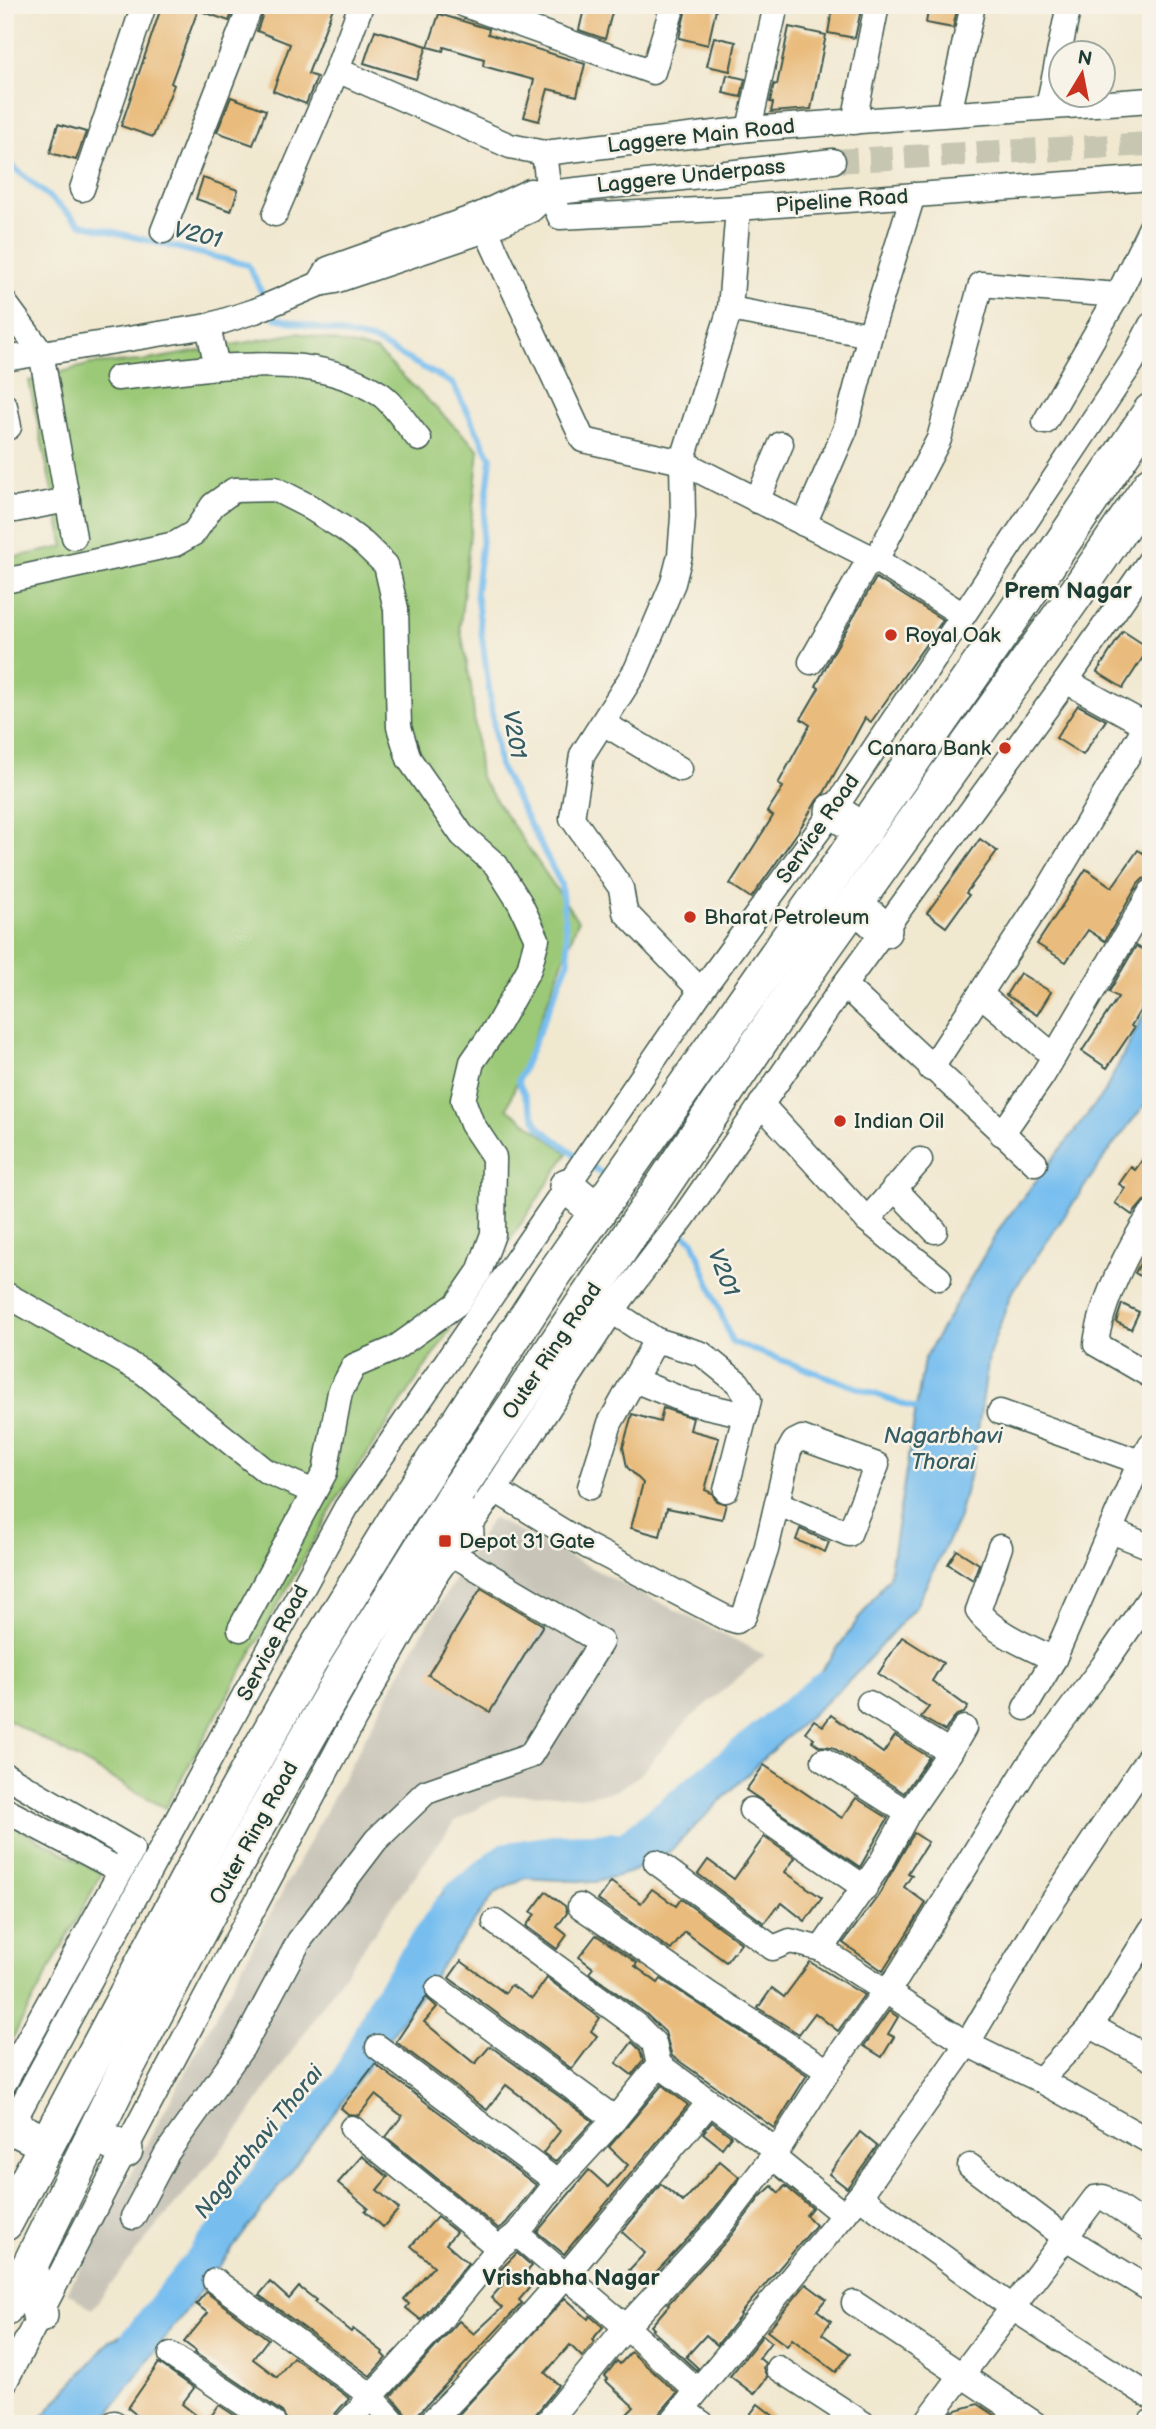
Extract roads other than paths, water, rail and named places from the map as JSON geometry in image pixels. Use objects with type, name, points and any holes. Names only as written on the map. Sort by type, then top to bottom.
[{"type":"highway","name":"Outer Ring Road","points":[[5,2223],[191,1873],[314,1653],[398,1516],[552,1277],[1005,628],[1151,411]]},
{"type":"highway","name":"Outer Ring Road","points":[[5,2308],[110,2142],[127,2067],[212,1906],[347,1668],[452,1499],[654,1218],[855,904],[1151,484]]},
{"type":"highway","points":[[833,811],[864,831]]},
{"type":"highway","points":[[855,904],[884,930]]},
{"type":"highway","points":[[572,1179],[610,1194]]},
{"type":"highway","points":[[452,1499],[458,1545]]},
{"type":"highway","points":[[10,2119],[47,2144]]},
{"type":"highway","points":[[30,2265],[40,2315]]},
{"type":"street","points":[[82,189],[145,5]]},
{"type":"street","points":[[163,231],[251,5]]},
{"type":"street","points":[[275,215],[337,70],[360,5]]},
{"type":"street","points":[[465,5],[653,72],[673,5]]},
{"type":"street","points":[[749,130],[776,5]]},
{"type":"street","points":[[854,122],[877,5]]},
{"type":"street","points":[[949,114],[973,5]]},
{"type":"street","points":[[1062,38],[1069,5]]},
{"type":"street","name":"Laggere Main Road","points":[[337,70],[510,146],[544,153],[749,130],[1048,107]]},
{"type":"street","name":"Laggere Main Road","points":[[1118,102],[1151,100]]},
{"type":"street","points":[[544,153],[549,192]]},
{"type":"street","name":"Laggere Underpass","points":[[549,192],[833,161]]},
{"type":"street","name":"Pipeline Road","points":[[549,192],[560,217],[738,208],[1151,178]]},
{"type":"street","points":[[319,284],[328,269],[477,216],[530,191],[549,192]]},
{"type":"street","points":[[5,359],[208,326],[256,311],[319,284],[486,230],[531,210],[549,192]]},
{"type":"street","points":[[804,524],[845,430],[870,335],[913,195]]},
{"type":"street","points":[[701,991],[625,912],[621,888],[572,818],[582,755],[636,670],[673,583],[680,555],[683,517],[682,462],[730,309],[738,208]]},
{"type":"street","points":[[1045,422],[1118,295],[1151,227]]},
{"type":"street","points":[[486,230],[583,440],[682,462],[873,559],[963,615]]},
{"type":"street","points":[[811,662],[873,559],[939,439],[981,284],[1118,295]]},
{"type":"street","points":[[5,303],[41,352],[74,537]]},
{"type":"street","points":[[730,309],[870,335]]},
{"type":"street","name":"Service Road","points":[[10,2119],[346,1508],[701,991],[833,811],[1132,362],[1151,325]]},
{"type":"street","points":[[208,326],[217,368]]},
{"type":"street","points":[[117,378],[291,364],[320,370],[382,395],[419,439]]},
{"type":"street","points":[[757,501],[781,444]]},
{"type":"street","points":[[5,581],[175,544],[194,533],[213,505],[234,490],[275,489],[343,528],[386,565],[396,609],[399,727],[409,759],[463,835],[496,866],[520,903],[537,939],[529,969],[497,1026],[472,1062],[463,1100],[472,1124],[495,1157],[493,1234],[479,1272],[457,1304],[394,1349],[354,1366],[340,1392],[325,1472],[240,1629]]},
{"type":"street","points":[[5,508],[15,510],[68,500]]},
{"type":"street","points":[[5,2382],[40,2315],[110,2142],[437,1573],[495,1490],[611,1311],[654,1218],[683,1218],[844,985],[1066,681],[1151,559]]},
{"type":"street","points":[[931,1069],[1046,892],[1149,724],[1066,681]]},
{"type":"street","points":[[603,723],[680,769]]},
{"type":"street","points":[[1002,1134],[1054,1056],[1151,892]]},
{"type":"street","points":[[844,985],[931,1069],[1035,1163]]},
{"type":"street","points":[[980,994],[1054,1056]]},
{"type":"street","points":[[761,1104],[867,1220],[939,1278]]},
{"type":"street","points":[[867,1220],[920,1160]]},
{"type":"street","points":[[894,1188],[935,1231]]},
{"type":"street","points":[[1151,1214],[1138,1232],[1102,1312],[1096,1344],[1151,1376]]},
{"type":"street","points":[[5,1294],[143,1372],[266,1471],[313,1492]]},
{"type":"street","points":[[611,1311],[656,1340],[702,1354],[738,1383],[749,1400],[726,1490]]},
{"type":"street","points":[[590,1487],[610,1423],[656,1340]]},
{"type":"street","points":[[634,1380],[688,1402],[746,1415]]},
{"type":"street","points":[[1000,1412],[1145,1453],[1054,1659],[1025,1707]]},
{"type":"street","points":[[495,1490],[587,1545],[724,1617],[737,1621],[744,1616],[766,1550],[777,1503]]},
{"type":"street","points":[[1111,1531],[1151,1547]]},
{"type":"street","points":[[132,2217],[167,2153],[242,2049],[299,1941],[376,1840],[426,1793],[530,1756],[601,1642],[461,1559],[458,1545]]},
{"type":"street","points":[[1000,1547],[978,1611],[982,1618],[1016,1640],[1054,1659]]},
{"type":"street","points":[[546,2424],[626,2327],[718,2228],[775,2154],[828,2071],[897,1978],[1028,1766],[1103,1666],[1151,1596]]},
{"type":"street","points":[[869,1703],[950,1752]]},
{"type":"street","points":[[821,1949],[865,1888],[908,1813],[964,1728]]},
{"type":"street","points":[[683,2408],[852,2206],[967,2044],[1041,1919],[1151,1754]]},
{"type":"street","points":[[824,1760],[908,1813]]},
{"type":"street","points":[[5,1775],[129,1846],[131,1853],[5,2082]]},
{"type":"street","points":[[5,1810],[121,1871]]},
{"type":"street","points":[[751,1810],[865,1888]]},
{"type":"street","points":[[656,1862],[773,1948],[790,1941],[821,1949],[967,2044],[1040,2080],[1151,2142]]},
{"type":"street","points":[[580,1906],[828,2071]]},
{"type":"street","points":[[495,1922],[637,2026],[654,2043],[659,2065],[775,2154],[852,2206],[898,2222],[1012,2306],[1151,2397]]},
{"type":"street","points":[[1040,2080],[1091,2026],[1144,1956],[1151,1930]]},
{"type":"street","points":[[438,1989],[615,2119]]},
{"type":"street","points":[[1091,2026],[1151,2059]]},
{"type":"street","points":[[378,2047],[557,2182]]},
{"type":"street","points":[[346,2424],[431,2331],[659,2065]]},
{"type":"street","points":[[429,2424],[477,2376],[565,2276],[709,2103]]},
{"type":"street","points":[[352,2129],[508,2241],[565,2276],[626,2327],[683,2408],[703,2424]]},
{"type":"street","points":[[970,2166],[1066,2238],[1151,2290]]},
{"type":"street","points":[[925,2424],[1095,2197],[1103,2197],[1151,2230]]},
{"type":"street","points":[[215,2281],[370,2395],[396,2424]]},
{"type":"street","points":[[855,2303],[1035,2424]]},
{"type":"street","points":[[171,2355],[274,2424]]},
{"type":"street","points":[[778,2368],[864,2424]]},
{"type":"water","name":"Nagarbhavi Thorai","points":[[1151,1000],[1151,1097],[1113,1145],[1011,1294],[989,1355],[974,1457],[958,1520],[916,1606],[851,1679],[769,1753],[669,1852],[631,1872],[596,1882],[524,1878],[495,1893],[103,2424],[36,2424],[110,2341],[126,2333],[268,2154],[336,2074],[374,1995],[444,1891],[501,1846],[562,1837],[621,1835],[815,1679],[889,1577],[924,1359],[1001,1226],[1104,1093]]},
{"type":"waterway","name":"V201","points":[[5,160],[81,224],[248,265],[265,299]]},
{"type":"waterway","name":"V201","points":[[270,309],[275,318],[375,341],[453,384],[491,458],[476,592],[499,765],[561,884],[569,960],[518,1081],[540,1128],[581,1159]]},
{"type":"waterway","name":"V201","points":[[590,1165],[609,1179]]},
{"type":"waterway","name":"V201","points":[[680,1232],[693,1241],[732,1342],[924,1412]]},
{"type":"waterway","name":"Nagarbhavi Thorai","points":[[446,1890],[501,1846],[559,1837],[621,1835],[820,1674]]},
{"type":"waterway","name":"Nagarbhavi Thorai","points":[[123,2337],[268,2154],[336,2074],[374,1995],[439,1899]]},
{"type":"tunnel","points":[[833,161],[1151,144]]},
{"type":"place","name":"Royal Oak","points":[[891,635]]},
{"type":"place","name":"Canara Bank","points":[[1005,748]]},
{"type":"place","name":"Bharat Petroleum","points":[[690,917]]},
{"type":"place","name":"Indian Oil","points":[[840,1121]]},
{"type":"place","name":"Depot 31 Gate","points":[[445,1541]]},
{"type":"district","name":"Prem Nagar","points":[[1068,591]]},
{"type":"district","name":"Vrishabha Nagar","points":[[571,2278]]}]
